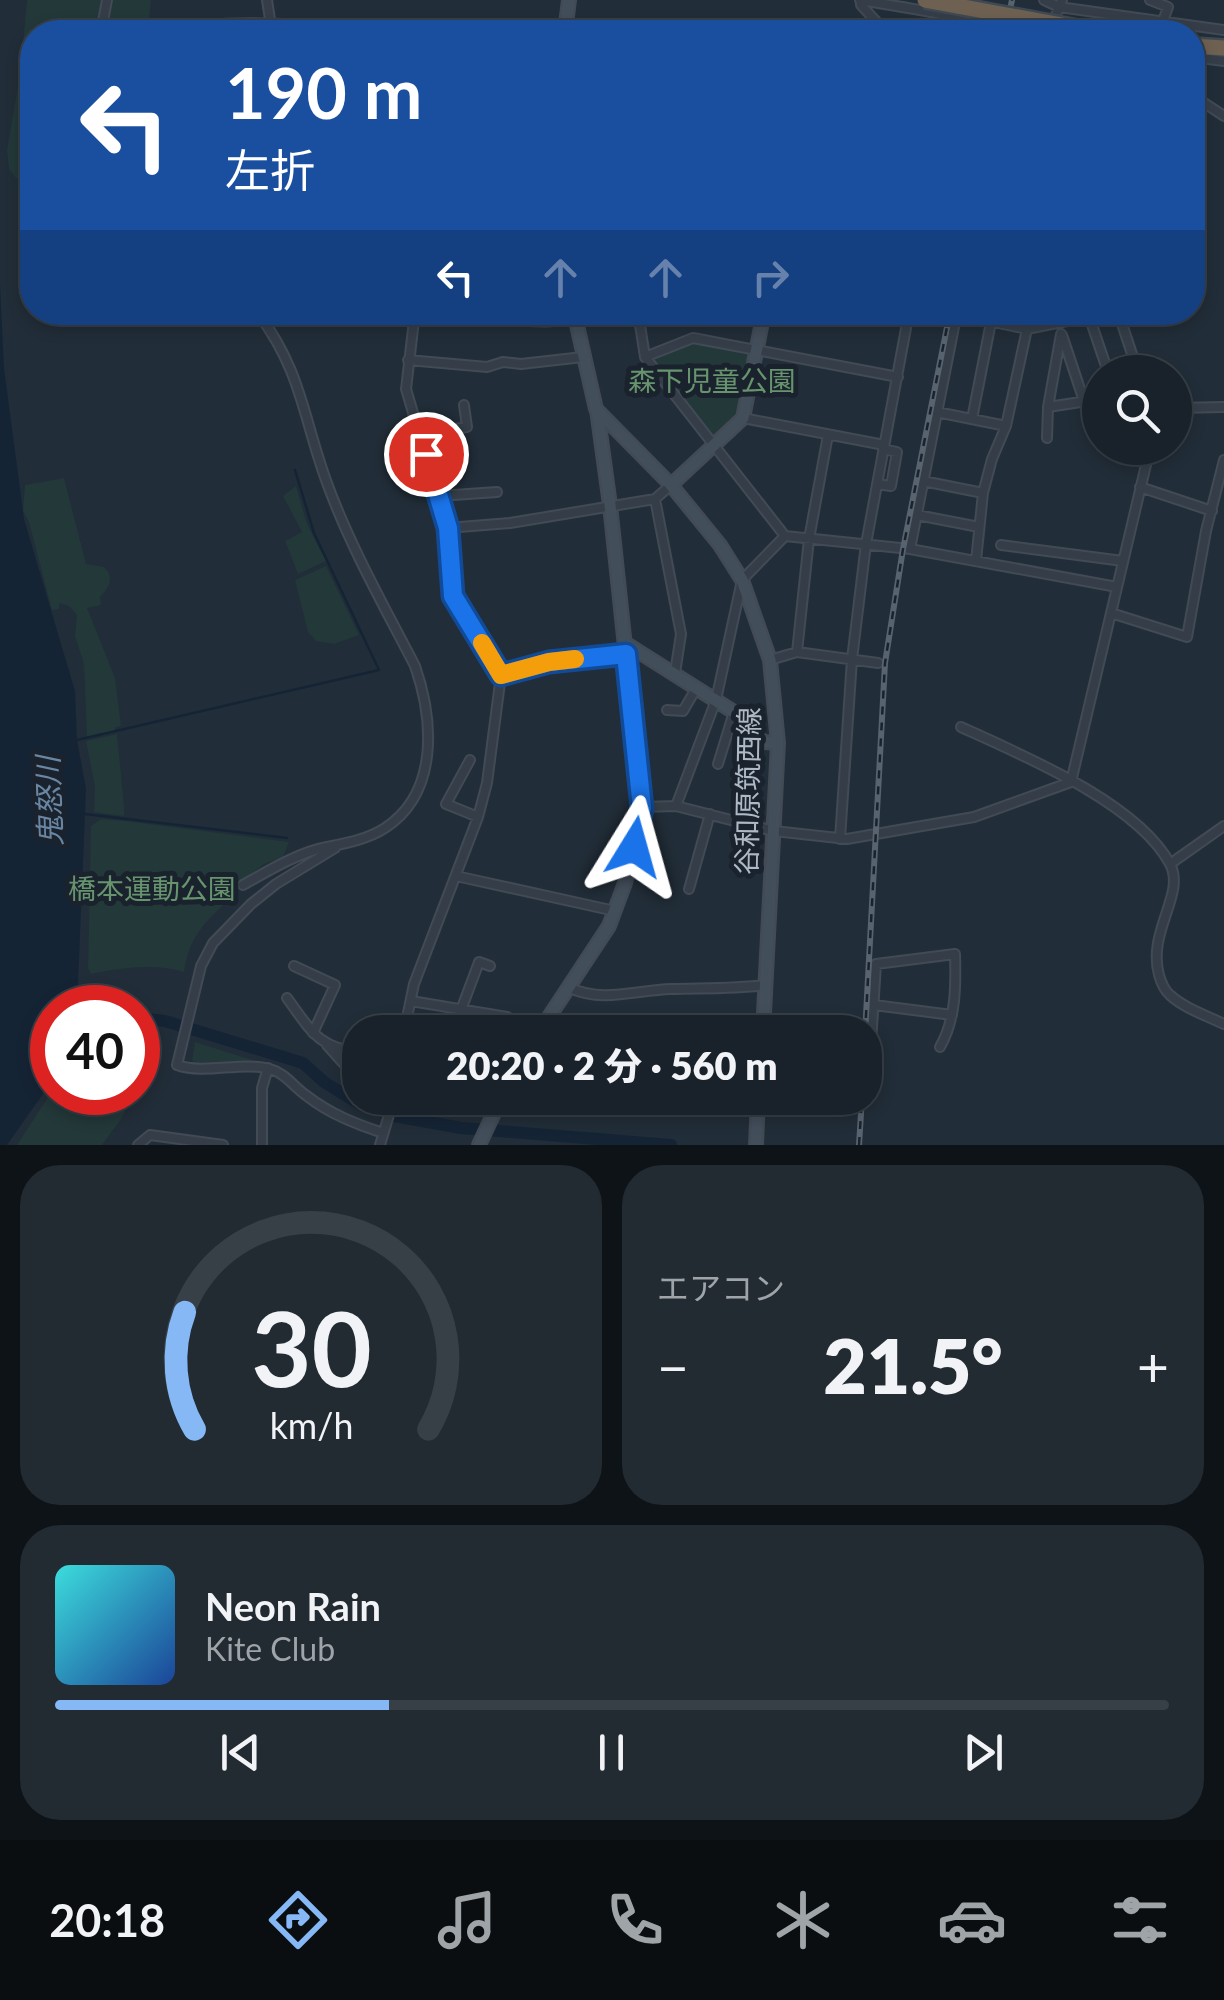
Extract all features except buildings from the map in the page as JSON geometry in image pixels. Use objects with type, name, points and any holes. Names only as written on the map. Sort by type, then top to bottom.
[{"type":"highway","points":[[925,0],[1034,20]]},
{"type":"street","points":[[875,20],[860,0],[966,20],[969,0]]},
{"type":"street","points":[[1044,0],[1143,20]]},
{"type":"street","points":[[1150,0],[1168,7],[1163,20]]},
{"type":"street","points":[[243,884],[316,850],[383,830],[403,811],[423,775],[429,754],[429,724],[415,666],[341,521],[294,373],[266,325]]},
{"type":"street","points":[[407,1015],[432,932],[478,817],[490,769],[501,675],[453,596],[448,528],[406,389],[413,325]]},
{"type":"street","points":[[552,1015],[600,943],[616,911],[642,808],[610,505],[596,409],[577,325]]},
{"type":"street","points":[[640,325],[645,357],[786,536],[910,548],[1117,586]]},
{"type":"street","points":[[448,528],[510,523],[655,499],[743,418],[762,325]]},
{"type":"street","points":[[840,839],[852,659],[866,544],[907,325]]},
{"type":"street","points":[[910,548],[954,325]]},
{"type":"street","points":[[972,419],[990,325]]},
{"type":"street","points":[[1006,325],[1025,329],[1042,325]]},
{"type":"street","points":[[976,561],[983,493],[1006,426],[1024,325]]},
{"type":"street","points":[[1059,325],[1082,395]]},
{"type":"street","points":[[1093,325],[1103,355]]},
{"type":"street","points":[[1120,325],[1131,355]]},
{"type":"street","points":[[1046,438],[1061,334]]},
{"type":"street","points":[[645,357],[693,338],[898,377]]},
{"type":"street","points":[[408,360],[487,367],[503,362],[521,364],[583,357]]},
{"type":"street","points":[[1048,407],[1082,401]]},
{"type":"street","points":[[420,435],[467,427],[464,405]]},
{"type":"street","points":[[1192,408],[1224,407]]},
{"type":"street","name":"谷和原筑西線","points":[[596,409],[708,528],[742,580],[761,627],[770,660],[778,743],[763,1015]]},
{"type":"street","points":[[937,412],[1006,426]]},
{"type":"street","points":[[743,418],[884,447]]},
{"type":"street","points":[[797,652],[810,539],[828,435]]},
{"type":"street","points":[[1111,613],[1187,636],[1206,531],[1224,460]]},
{"type":"street","points":[[1071,782],[1146,465]]},
{"type":"street","points":[[924,482],[983,493]]},
{"type":"street","points":[[1140,487],[1212,512]]},
{"type":"street","points":[[439,496],[497,492]]},
{"type":"street","points":[[655,499],[681,634],[675,673]]},
{"type":"street","points":[[917,515],[979,526]]},
{"type":"street","points":[[676,806],[716,700],[742,580],[786,536]]},
{"type":"street","points":[[1002,545],[1123,561]]},
{"type":"street","points":[[501,675],[625,648],[675,673],[734,712],[764,742],[778,743]]},
{"type":"street","points":[[770,660],[797,652],[878,662]]},
{"type":"street","points":[[667,710],[684,711],[697,687]]},
{"type":"street","points":[[718,764],[734,712]]},
{"type":"street","points":[[961,727],[1116,807],[1170,864],[1173,892],[1156,939],[1161,981],[1172,996],[1224,1024]]},
{"type":"street","points":[[470,760],[446,804],[478,817]]},
{"type":"street","points":[[642,808],[676,806],[774,830],[840,839],[974,817],[1071,782]]},
{"type":"street","points":[[689,889],[710,814]]},
{"type":"street","points":[[1170,864],[1224,826]]},
{"type":"street","points":[[339,846],[276,884],[224,929],[206,954],[177,1062],[182,1067],[268,1068],[288,1078],[302,1094],[331,1113],[384,1132]]},
{"type":"street","points":[[456,876],[616,911]]},
{"type":"street","points":[[873,1015],[876,964],[955,954],[952,1015],[940,1047]]},
{"type":"street","points":[[462,1010],[479,962],[490,966]]},
{"type":"street","points":[[294,966],[334,985],[313,1033]]},
{"type":"street","points":[[570,988],[611,996],[765,985]]},
{"type":"street","points":[[287,998],[313,1033],[342,1061]]},
{"type":"street","points":[[410,1001],[494,1015]]},
{"type":"street","points":[[874,1005],[952,1015]]},
{"type":"street","points":[[328,1045],[342,1048]]},
{"type":"street","points":[[262,1145],[262,1088],[268,1068]]},
{"type":"street","points":[[380,1145],[389,1115]]},
{"type":"street","points":[[479,1144],[493,1115]]},
{"type":"street","points":[[756,1140],[757,1115]]},
{"type":"street","points":[[138,1145],[150,1136],[222,1145]]},
{"type":"green space","points":[[27,0],[151,0],[149,20],[25,20]]},
{"type":"green space","points":[[20,75],[20,179],[9,169],[7,150]]},
{"type":"green space","name":"森下児童公園","points":[[692,341],[753,353],[742,412],[714,440],[652,360]]},
{"type":"green space","points":[[64,478],[86,564],[104,567],[110,579],[100,597],[101,605],[87,608],[115,678],[121,726],[87,737],[84,664],[75,636],[77,615],[69,606],[59,603],[59,609],[52,610],[23,511],[25,485]]},
{"type":"green space","points":[[296,486],[307,524],[326,561],[298,574],[285,541],[302,532],[283,496]]},
{"type":"green space","points":[[326,566],[359,635],[334,644],[316,641],[308,632],[295,580]]},
{"type":"green space","points":[[117,734],[124,816],[94,812],[95,787],[86,741]]},
{"type":"green space","name":"橋本運動公園","points":[[101,819],[289,842],[283,857],[264,864],[238,885],[237,893],[202,927],[184,972],[150,967],[91,974],[91,826]]},
{"type":"green space","points":[[195,1042],[271,1066],[200,1064],[192,1061]]},
{"type":"green space","points":[[36,1115],[123,1115],[102,1145],[17,1145]]},
{"type":"water","name":"鬼怒川","points":[[0,285],[4,368],[24,519],[75,691],[77,740],[86,789],[78,985],[30,985],[30,1112],[7,1145],[0,1145]]},
{"type":"waterway","points":[[77,740],[379,670],[314,533],[295,470]]},
{"type":"waterway","points":[[85,814],[287,838]]},
{"type":"waterway","points":[[160,1020],[303,1063],[324,1082],[361,1105],[395,1116],[461,1128],[671,1145]]},
{"type":"railway","points":[[1008,20],[1012,0]]},
{"type":"railway","points":[[866,1015],[885,663],[903,549],[947,325]]},
{"type":"railway","points":[[859,1145],[861,1115]]},
{"type":"slow traffic","points":[[482,643],[501,675],[575,659]]},
{"type":"route","points":[[426,454],[448,528],[453,596],[501,675],[549,662],[626,654],[642,808],[634,847]]}]
